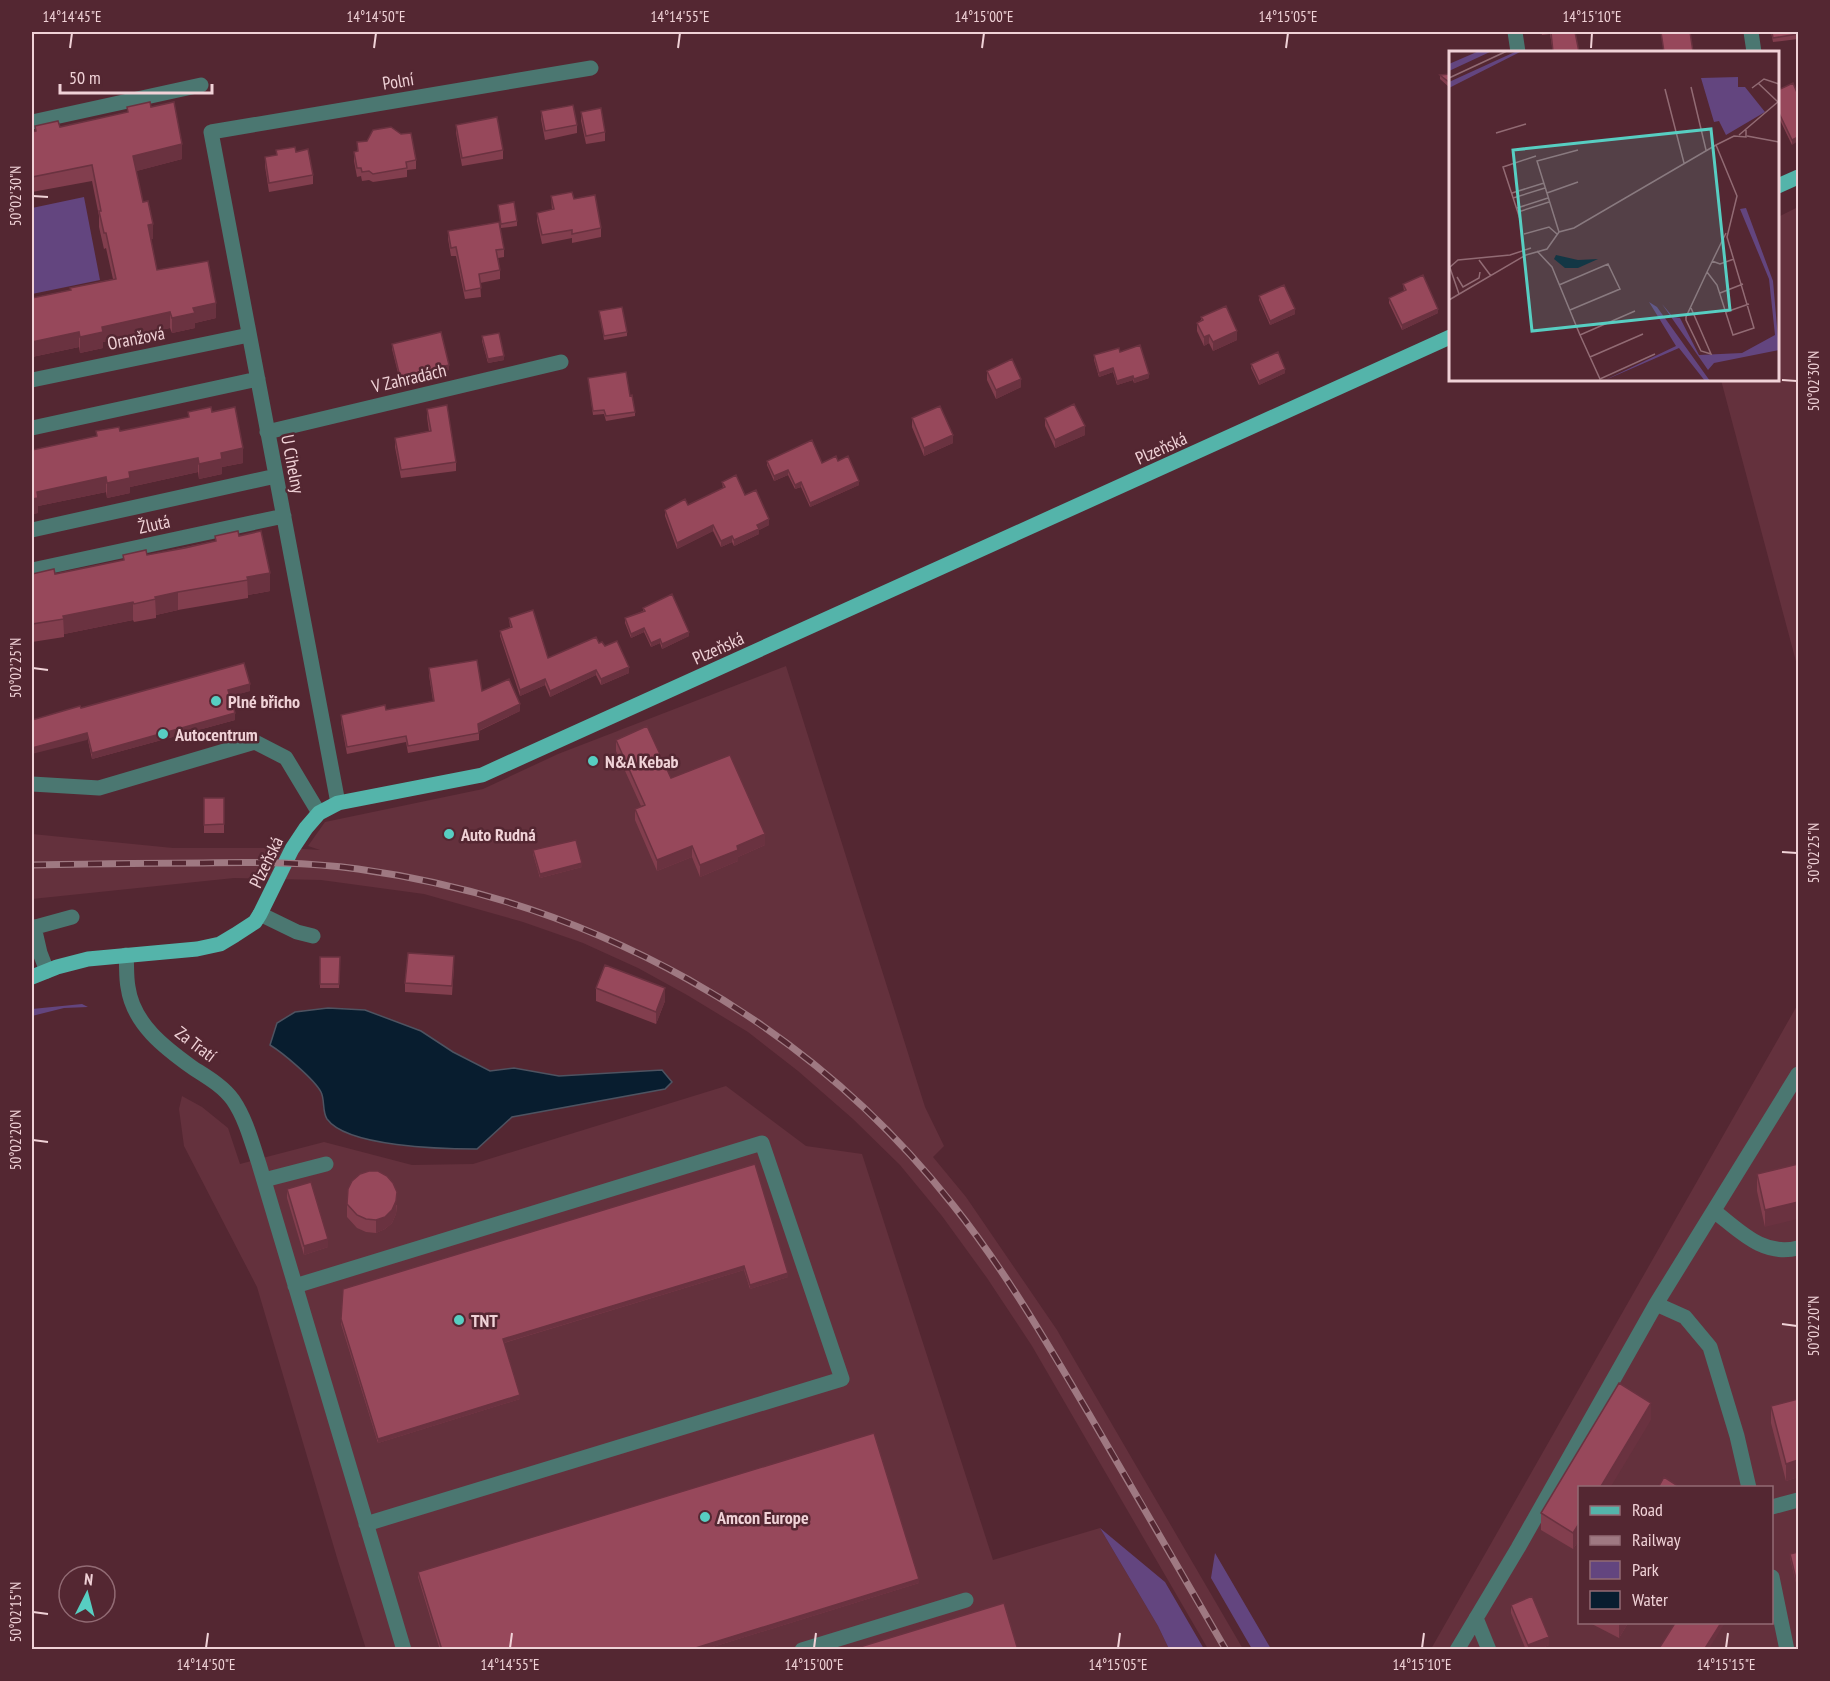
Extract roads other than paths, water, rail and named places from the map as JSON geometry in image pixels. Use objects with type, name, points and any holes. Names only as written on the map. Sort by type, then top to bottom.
[{"type":"main road","points":[[1779,186],[1798,177]]},
{"type":"main road","name":"Plzeňská","points":[[32,977],[88,959],[197,949],[220,944],[255,922],[292,849],[319,813],[338,803],[482,775],[1449,337]]},
{"type":"street","points":[[1515,32],[1518,51]]},
{"type":"street","points":[[1751,32],[1754,51]]},
{"type":"street","name":"Polní","points":[[210,132],[591,68]]},
{"type":"street","points":[[32,122],[201,85]]},
{"type":"street","name":"U Cihelny","points":[[210,132],[338,803]]},
{"type":"street","name":"Oranžová","points":[[32,380],[249,335]]},
{"type":"street","name":"V Zahradách","points":[[267,432],[561,362]]},
{"type":"street","points":[[32,428],[258,379]]},
{"type":"street","name":"Žlutá","points":[[32,530],[276,476]]},
{"type":"street","name":"Žlutá","points":[[32,570],[284,516]]},
{"type":"street","points":[[32,784],[99,788],[255,742],[286,758],[319,813]]},
{"type":"street","points":[[260,914],[297,932],[314,936]]},
{"type":"street","points":[[47,971],[33,927],[72,917]]},
{"type":"street","name":"Za Tratí","points":[[126,955],[128,989],[138,1016],[149,1033],[232,1098],[243,1117],[264,1180],[404,1650]]},
{"type":"street","points":[[1457,1650],[1518,1548],[1656,1304],[1798,1074]]},
{"type":"street","points":[[295,1286],[762,1143],[842,1379],[366,1524]]},
{"type":"street","points":[[264,1180],[326,1164]]},
{"type":"street","points":[[1714,1211],[1762,1247],[1787,1251],[1798,1248]]},
{"type":"street","points":[[1656,1304],[1685,1317],[1710,1347],[1737,1436],[1749,1486]]},
{"type":"street","points":[[1773,1507],[1798,1500]]},
{"type":"street","points":[[1773,1582],[1787,1650]]},
{"type":"street","points":[[802,1650],[966,1600]]},
{"type":"street","points":[[1476,1618],[1489,1650]]},
{"type":"water","points":[[328,1008],[365,1010],[421,1031],[453,1052],[490,1071],[514,1068],[559,1076],[662,1070],[672,1082],[665,1089],[512,1117],[477,1149],[420,1147],[374,1141],[354,1136],[327,1119],[321,1092],[312,1080],[270,1045],[277,1023],[295,1012]]},
{"type":"railway","points":[[32,865],[300,864],[358,869],[445,885],[529,909],[610,941],[689,980],[762,1026],[832,1079],[895,1139],[972,1230],[1008,1281],[1041,1334],[1226,1650]]},
{"type":"place","name":"Plné břicho","points":[[216,701]]},
{"type":"place","name":"Autocentrum","points":[[163,734]]},
{"type":"place","name":"N&A Kebab","points":[[593,761]]},
{"type":"place","name":"Auto Rudná","points":[[449,834]]},
{"type":"place","name":"TNT","points":[[459,1320]]},
{"type":"place","name":"Amcon Europe","points":[[705,1517]]}]
